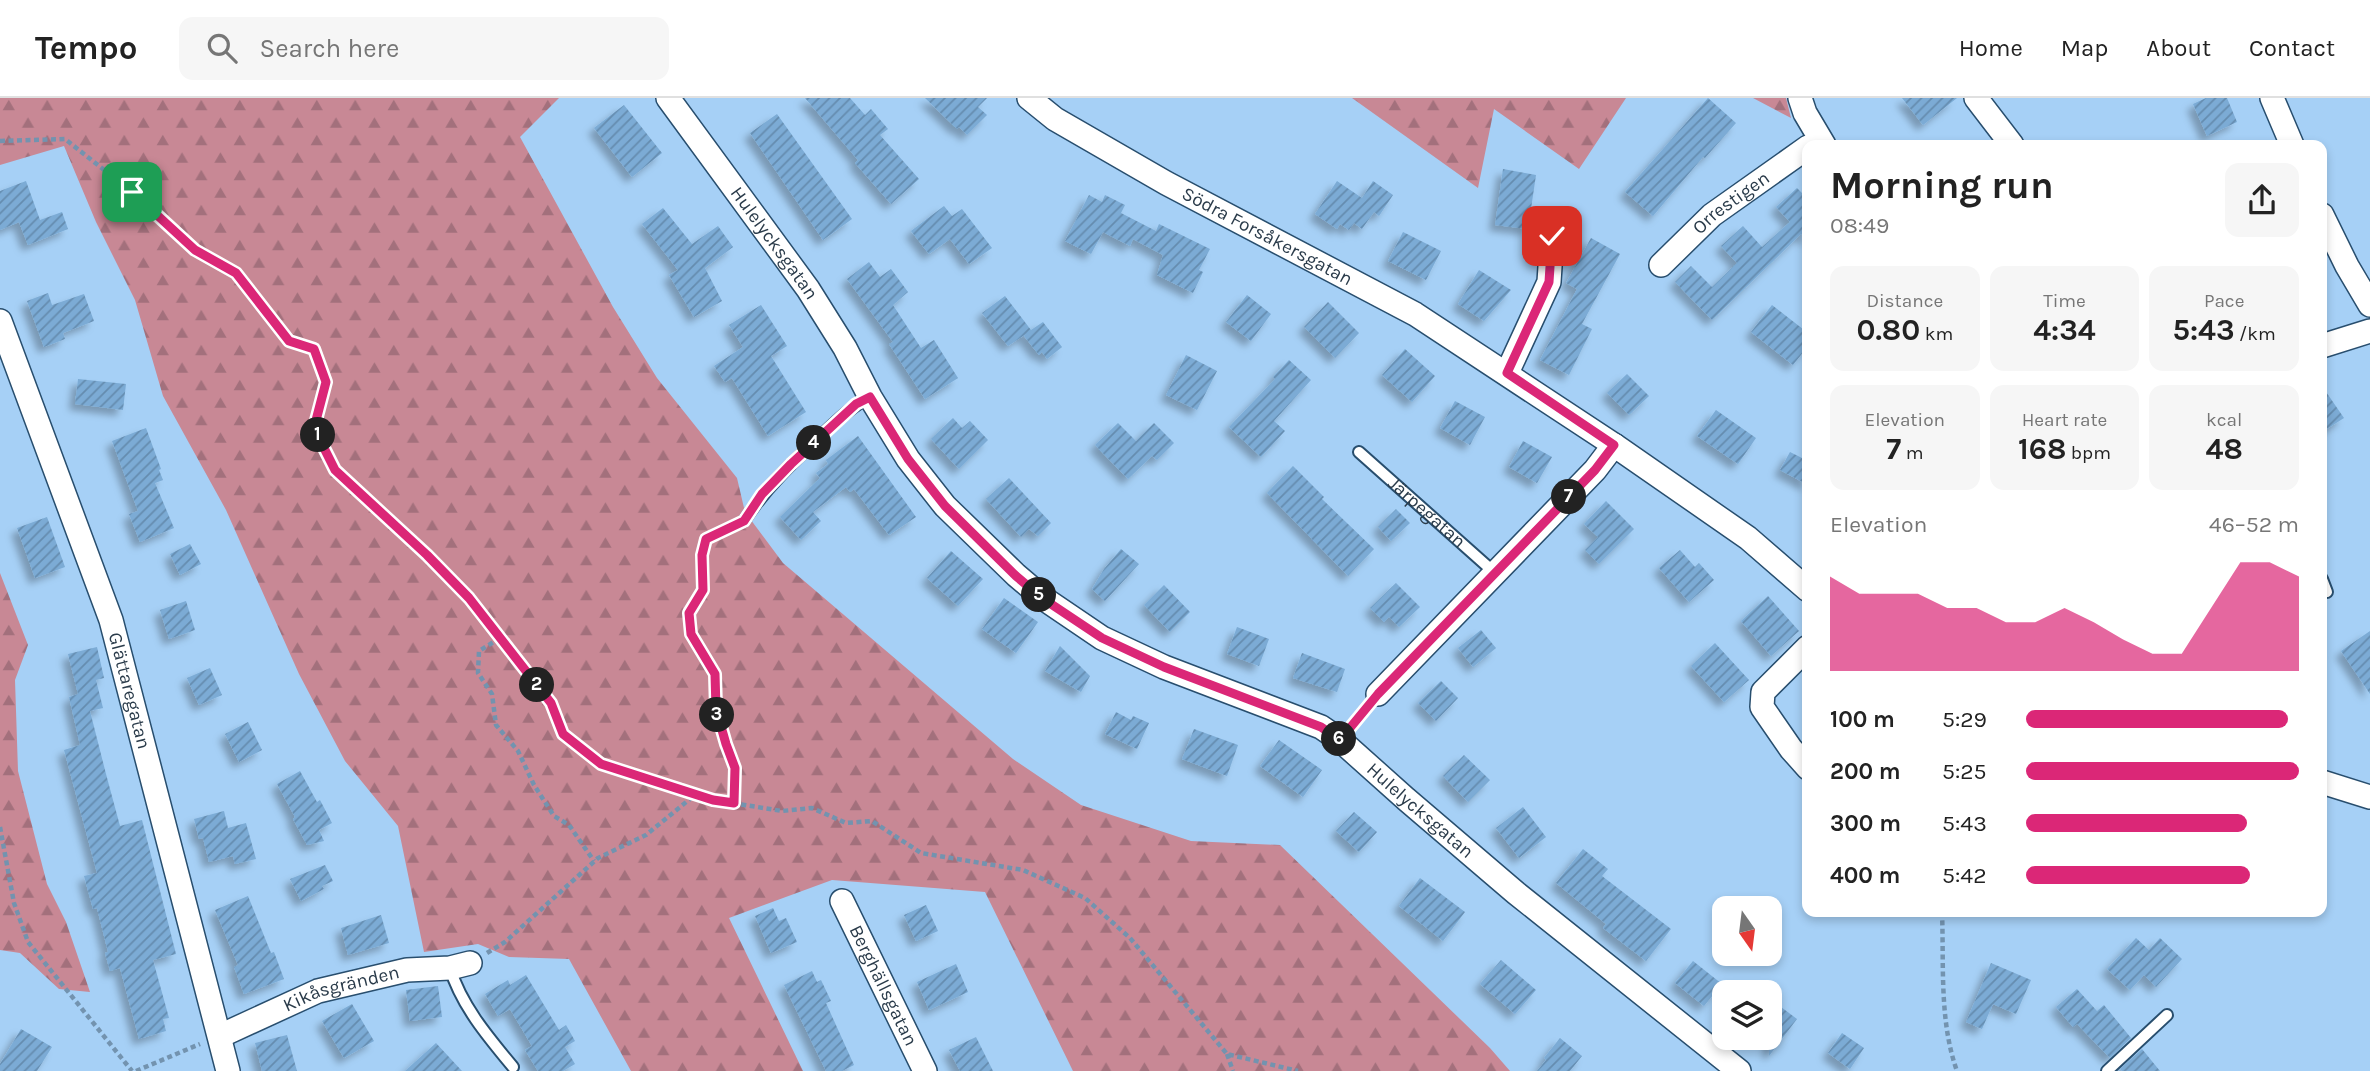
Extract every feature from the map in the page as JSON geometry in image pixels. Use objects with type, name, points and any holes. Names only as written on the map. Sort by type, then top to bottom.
[{"type":"street","name":"Hulelycksgatan","points":[[668,98],[808,289],[908,459],[945,506],[1016,576],[1042,598],[1102,638],[1164,667],[1321,727],[1340,740],[1506,884],[1739,1071]]},
{"type":"street","name":"Södra Forsåkersgatan","points":[[1030,98],[1055,119],[1143,170],[1415,314],[1507,373],[1748,538],[1802,585]]},
{"type":"street","points":[[1800,98],[1814,140]]},
{"type":"street","points":[[1976,98],[2008,140]]},
{"type":"street","points":[[2272,98],[2290,140]]},
{"type":"street","name":"Orrestigen","points":[[1661,265],[1713,215],[1802,153]]},
{"type":"street","points":[[2327,225],[2370,305]]},
{"type":"street","points":[[1507,373],[1549,282],[1552,236]]},
{"type":"street","name":"Glättaregatan","points":[[0,321],[111,620],[228,1071]]},
{"type":"street","points":[[2327,344],[2370,331]]},
{"type":"street","points":[[1378,694],[1595,470],[1614,445]]},
{"type":"street","points":[[1802,653],[1763,692],[1762,707],[1802,762]]},
{"type":"street","points":[[2327,784],[2370,797]]},
{"type":"street","name":"Berghällsgatan","points":[[842,901],[925,1071]]},
{"type":"street","name":"Kikåsgränden","points":[[220,1036],[318,992],[407,970],[460,965]]},
{"type":"lane","points":[[744,521],[762,494],[791,464],[856,404],[870,397]]},
{"type":"lane","name":"Järpegatan","points":[[1359,452],[1496,573]]},
{"type":"lane","points":[[460,965],[455,984],[488,1037],[513,1067]]},
{"type":"lane","points":[[2107,1071],[2167,1015]]},
{"type":"path","points":[[0,141],[65,139],[132,192],[195,250],[236,273],[289,341],[314,349],[326,382],[314,428],[335,470],[469,598],[551,703],[563,734],[601,764],[713,800],[782,811],[812,808],[846,823],[872,821],[921,853],[1023,870],[1085,898],[1130,938],[1227,1054],[1233,1071]]},
{"type":"path","points":[[734,803],[735,768],[716,709],[715,674],[691,634],[689,613],[703,590],[702,555],[706,539],[744,521]]},
{"type":"path","points":[[500,638],[479,651],[478,673],[492,694],[496,725],[518,751],[534,785],[554,816],[569,825],[593,861]]},
{"type":"path","points":[[1340,740],[1378,694]]},
{"type":"path","points":[[505,942],[593,861],[646,835],[697,793]]},
{"type":"path","points":[[0,827],[14,903],[28,942],[134,1071],[220,1036]]},
{"type":"path","points":[[1942,917],[1949,1049],[1957,1071]]},
{"type":"path","points":[[1227,1054],[1298,1071]]},
{"type":"green space","points":[[0,98],[559,98],[520,137],[613,307],[657,378],[737,478],[745,512],[783,563],[1013,759],[1081,805],[1191,841],[1280,845],[1490,1048],[1510,1071],[1073,1071],[985,892],[832,880],[729,918],[803,1071],[631,1071],[569,959],[509,957],[478,944],[424,952],[398,826],[345,761],[299,674],[226,510],[163,396],[135,300],[96,222],[64,146],[0,165]]},
{"type":"green space","points":[[1352,98],[1626,98],[1579,169],[1494,109],[1478,188]]},
{"type":"green space","points":[[1753,98],[1786,98],[1791,118]]},
{"type":"green space","points":[[0,573],[28,645],[15,680],[18,771],[47,884],[66,922],[90,992],[59,989],[20,953],[0,950]]},
{"type":"building","points":[[805,98],[850,98],[865,115],[871,109],[888,129],[880,135],[919,179],[891,204],[855,163],[858,160]]},
{"type":"building","points":[[925,98],[987,98],[978,107],[987,115],[967,135],[959,127],[957,129]]},
{"type":"building","points":[[1708,98],[1736,123],[1653,216],[1625,192]]},
{"type":"building","points":[[1902,98],[1957,98],[1923,125]]},
{"type":"building","points":[[2206,98],[2227,98],[2237,122],[2207,136],[2193,104]]},
{"type":"building","points":[[624,105],[662,153],[632,177],[594,128]]},
{"type":"building","points":[[777,114],[852,219],[823,240],[750,133]]},
{"type":"building","points":[[1503,169],[1536,175],[1528,229],[1495,225]]},
{"type":"building","points":[[26,181],[40,220],[62,212],[68,229],[28,245],[19,222],[0,230],[0,191]]},
{"type":"building","points":[[1337,181],[1362,198],[1373,181],[1393,195],[1379,216],[1374,212],[1362,229],[1354,223],[1349,230],[1340,224],[1337,229],[1315,214]]},
{"type":"building","points":[[1797,188],[1802,193],[1802,235],[1712,320],[1675,282],[1691,266],[1712,287],[1737,263],[1721,246],[1743,226],[1762,247],[1790,222],[1776,207]]},
{"type":"building","points":[[1089,195],[1102,202],[1105,195],[1125,205],[1121,213],[1156,231],[1159,224],[1210,249],[1199,270],[1203,272],[1193,293],[1157,275],[1163,255],[1133,239],[1130,246],[1103,232],[1091,254],[1065,241]]},
{"type":"building","points":[[944,206],[952,216],[962,209],[992,248],[969,264],[950,239],[929,254],[911,231]]},
{"type":"building","points":[[663,208],[692,244],[718,226],[733,247],[705,268],[722,301],[694,317],[669,275],[678,270],[642,224]]},
{"type":"building","points":[[1403,232],[1441,251],[1426,280],[1388,261]]},
{"type":"building","points":[[1591,238],[1620,254],[1582,324],[1592,329],[1569,375],[1540,360],[1577,289],[1566,283]]},
{"type":"building","points":[[869,262],[880,277],[891,269],[908,292],[893,305],[921,348],[934,340],[958,378],[925,399],[889,344],[893,342],[847,279]]},
{"type":"building","points":[[1479,270],[1511,290],[1484,321],[1458,304]]},
{"type":"building","points":[[48,293],[52,305],[84,294],[94,321],[63,333],[65,339],[44,347],[27,301]]},
{"type":"building","points":[[1247,295],[1271,314],[1251,341],[1226,322]]},
{"type":"building","points":[[1005,296],[1031,330],[1043,322],[1062,347],[1047,359],[1042,352],[1039,355],[1024,336],[1026,334],[1008,346],[982,313]]},
{"type":"building","points":[[1328,302],[1359,333],[1335,358],[1304,327]]},
{"type":"building","points":[[761,305],[787,346],[771,356],[806,412],[768,436],[732,378],[725,382],[714,366],[743,347],[729,325]]},
{"type":"building","points":[[1772,305],[1802,328],[1802,354],[1793,365],[1751,332]]},
{"type":"building","points":[[1405,349],[1435,376],[1412,402],[1382,375]]},
{"type":"building","points":[[1186,355],[1217,371],[1197,410],[1166,395]]},
{"type":"building","points":[[1289,360],[1311,380],[1274,421],[1285,431],[1261,457],[1229,427],[1275,379],[1273,377]]},
{"type":"building","points":[[1627,374],[1649,396],[1629,415],[1607,393]]},
{"type":"building","points":[[78,379],[126,384],[123,410],[75,404]]},
{"type":"building","points":[[2327,393],[2344,418],[2327,429]]},
{"type":"building","points":[[1455,401],[1485,417],[1470,445],[1440,428]]},
{"type":"building","points":[[1716,410],[1756,438],[1738,464],[1697,436]]},
{"type":"building","points":[[953,418],[962,428],[970,421],[988,440],[959,469],[931,439]]},
{"type":"building","points":[[1118,423],[1136,441],[1154,423],[1174,443],[1157,460],[1152,456],[1128,479],[1095,445]]},
{"type":"building","points":[[146,428],[163,480],[155,483],[174,528],[140,542],[129,514],[138,511],[112,441]]},
{"type":"building","points":[[858,436],[916,517],[889,535],[854,489],[850,492],[846,487],[813,512],[821,521],[801,540],[780,517],[820,478],[816,473],[828,464],[826,460]]},
{"type":"building","points":[[1523,441],[1552,457],[1537,483],[1509,467]]},
{"type":"building","points":[[1790,452],[1802,458],[1802,482],[1780,470]]},
{"type":"building","points":[[1293,466],[1324,497],[1322,499],[1374,549],[1348,576],[1267,493]]},
{"type":"building","points":[[1009,478],[1051,523],[1038,536],[1029,529],[1021,537],[986,499]]},
{"type":"building","points":[[1606,501],[1634,529],[1599,564],[1585,550],[1598,537],[1584,524]]},
{"type":"building","points":[[1396,509],[1410,523],[1391,541],[1378,527]]},
{"type":"building","points":[[47,517],[65,567],[35,578],[17,528]]},
{"type":"building","points":[[190,544],[201,564],[180,575],[170,554]]},
{"type":"building","points":[[1121,549],[1139,564],[1105,601],[1092,589]]},
{"type":"building","points":[[1680,550],[1695,567],[1699,563],[1714,580],[1689,602],[1659,568]]},
{"type":"building","points":[[951,551],[983,579],[958,606],[927,578]]},
{"type":"building","points":[[1396,583],[1420,607],[1399,627],[1389,617],[1384,622],[1370,608]]},
{"type":"building","points":[[1164,585],[1190,612],[1170,632],[1144,605]]},
{"type":"building","points":[[1768,596],[1799,631],[1771,656],[1741,621]]},
{"type":"building","points":[[1004,598],[1038,622],[1016,653],[982,629]]},
{"type":"building","points":[[186,601],[195,630],[169,639],[160,610]]},
{"type":"building","points":[[1237,627],[1269,639],[1259,666],[1227,654]]},
{"type":"building","points":[[1481,630],[1496,648],[1473,667],[1458,648]]},
{"type":"building","points":[[2370,631],[2370,694],[2341,651]]},
{"type":"building","points":[[1715,643],[1749,680],[1724,702],[1691,666]]},
{"type":"building","points":[[1060,646],[1090,676],[1081,692],[1045,671]]},
{"type":"building","points":[[97,647],[104,678],[96,680],[103,708],[90,711],[106,774],[120,826],[142,820],[176,954],[153,960],[169,1018],[163,1019],[166,1031],[139,1039],[120,968],[110,971],[97,908],[93,909],[84,876],[97,873],[64,750],[80,745],[69,697],[78,694],[68,654]]},
{"type":"building","points":[[1302,653],[1345,669],[1337,692],[1293,678]]},
{"type":"building","points":[[210,668],[222,695],[199,705],[187,678]]},
{"type":"building","points":[[1441,681],[1458,698],[1436,721],[1418,703]]},
{"type":"building","points":[[1116,712],[1131,720],[1133,716],[1149,723],[1137,749],[1105,734]]},
{"type":"building","points":[[248,722],[262,750],[239,762],[225,734]]},
{"type":"building","points":[[1194,729],[1238,745],[1227,776],[1182,759]]},
{"type":"building","points":[[1279,740],[1322,770],[1303,797],[1260,766]]},
{"type":"building","points":[[1464,755],[1490,780],[1468,802],[1443,776]]},
{"type":"building","points":[[300,771],[332,823],[319,830],[324,841],[307,845],[277,784]]},
{"type":"building","points":[[1523,807],[1546,837],[1519,858],[1496,828]]},
{"type":"building","points":[[224,811],[228,828],[246,823],[256,859],[235,864],[233,856],[209,862],[203,838],[199,839],[194,819]]},
{"type":"building","points":[[1354,812],[1377,832],[1359,852],[1336,831]]},
{"type":"building","points":[[1583,849],[1608,869],[1602,876],[1671,929],[1646,961],[1603,928],[1606,924],[1556,883]]},
{"type":"building","points":[[325,865],[333,881],[301,901],[290,879]]},
{"type":"building","points":[[1420,878],[1465,912],[1443,941],[1399,906]]},
{"type":"building","points":[[248,896],[284,979],[244,994],[234,967],[238,965],[215,910]]},
{"type":"building","points":[[926,905],[938,931],[916,941],[904,915]]},
{"type":"building","points":[[773,908],[779,921],[786,918],[797,942],[771,953],[755,916]]},
{"type":"building","points":[[381,915],[389,943],[348,955],[341,928]]},
{"type":"building","points":[[2136,938],[2149,950],[2160,938],[2182,959],[2156,987],[2144,975],[2130,990],[2107,969]]},
{"type":"building","points":[[1501,960],[1536,990],[1515,1014],[1480,984]]},
{"type":"building","points":[[1693,961],[1717,980],[1712,980],[1712,996],[1704,1006],[1675,983]]},
{"type":"building","points":[[1991,963],[2031,980],[2016,1014],[1993,1004],[1982,1029],[1966,1022]]},
{"type":"building","points":[[956,964],[968,992],[929,1010],[917,982]]},
{"type":"building","points":[[812,971],[817,982],[821,980],[831,1001],[826,1003],[854,1065],[842,1071],[826,1071],[784,985]]},
{"type":"building","points":[[526,975],[559,1030],[566,1025],[575,1041],[565,1047],[575,1064],[563,1071],[538,1071],[525,1050],[532,1046],[510,1009],[498,1016],[485,994],[508,980],[510,985]]},
{"type":"building","points":[[438,986],[442,1017],[410,1021],[406,990]]},
{"type":"building","points":[[2077,989],[2097,1011],[2104,1005],[2131,1038],[2110,1058],[2077,1024],[2073,1027],[2056,1007]]},
{"type":"building","points":[[352,1004],[374,1041],[344,1058],[322,1021]]},
{"type":"building","points":[[1782,1008],[1797,1019],[1782,1039]]},
{"type":"building","points":[[21,1029],[52,1047],[37,1071],[0,1071],[0,1064]]},
{"type":"building","points":[[1842,1033],[1864,1048],[1850,1069],[1828,1053]]},
{"type":"building","points":[[287,1035],[297,1071],[262,1071],[255,1043]]},
{"type":"building","points":[[976,1037],[993,1071],[960,1071],[949,1050]]},
{"type":"building","points":[[1560,1038],[1582,1056],[1570,1071],[1537,1071],[1546,1060],[1544,1058]]},
{"type":"building","points":[[436,1043],[462,1071],[405,1071]]},
{"type":"building","points":[[2142,1049],[2160,1071],[2120,1069]]},
{"type":"route","points":[[132,192],[195,250],[236,273],[289,341],[314,349],[326,382],[314,428],[335,470],[469,598],[551,703],[563,734],[601,764],[713,800],[734,803],[735,768],[716,709],[715,674],[691,634],[689,613],[703,590],[702,555],[706,539],[744,521],[762,494],[791,464],[856,404],[870,397],[908,459],[945,506],[1042,598],[1102,638],[1164,667],[1321,727],[1340,740],[1378,694],[1595,470],[1614,445],[1507,373],[1549,282],[1552,236]]}]
